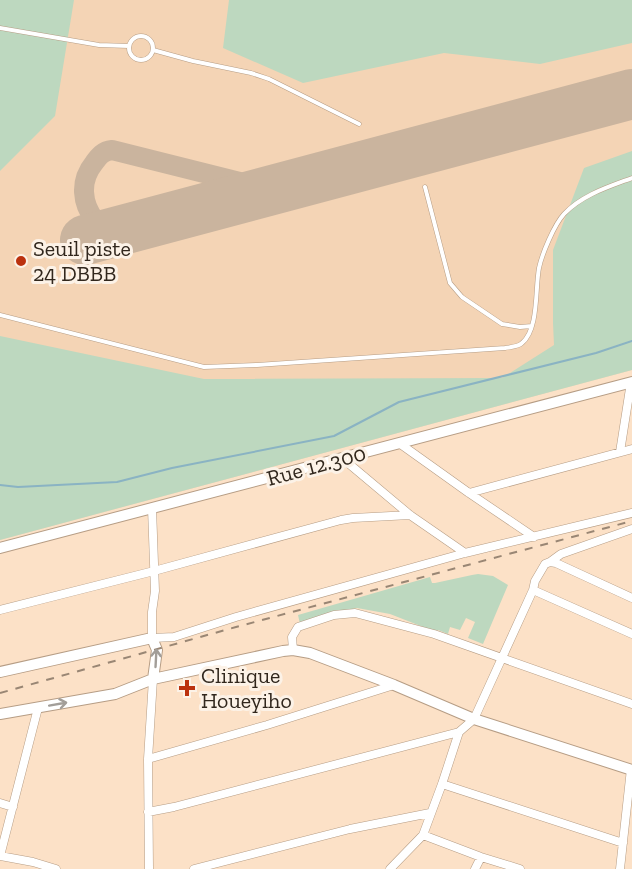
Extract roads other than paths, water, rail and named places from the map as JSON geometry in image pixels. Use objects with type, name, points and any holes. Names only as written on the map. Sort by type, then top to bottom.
[{"type":"main road","name":"Rue 12.300","points":[[0,548],[632,382]]},
{"type":"main road","points":[[0,672],[152,638],[157,650],[153,679]]},
{"type":"main road","points":[[0,714],[115,694],[153,679],[293,650],[310,653],[394,685],[474,719],[631,770]]},
{"type":"street","points":[[620,452],[632,382]]},
{"type":"street","points":[[399,443],[534,537]]},
{"type":"street","points":[[468,493],[632,449]]},
{"type":"street","points":[[342,458],[410,515],[465,553]]},
{"type":"street","points":[[152,508],[155,591],[152,638],[174,637],[236,617],[465,553],[632,513]]},
{"type":"street","points":[[0,610],[341,520],[410,515]]},
{"type":"street","points":[[148,812],[459,732],[474,719],[545,564],[561,554],[632,529]]},
{"type":"street","points":[[550,562],[632,598]]},
{"type":"street","points":[[533,590],[632,634]]},
{"type":"street","points":[[293,650],[292,637],[298,627],[334,615],[355,613],[434,634],[632,704]]},
{"type":"street","points":[[149,869],[148,759],[153,679]]},
{"type":"street","points":[[148,759],[394,685]]},
{"type":"street","points":[[38,708],[0,856],[56,869]]},
{"type":"street","points":[[390,869],[423,835],[459,732]]},
{"type":"street","points":[[620,869],[631,770]]},
{"type":"street","points":[[442,784],[623,843]]},
{"type":"street","points":[[0,803],[13,807]]},
{"type":"street","points":[[194,869],[350,829],[430,813]]},
{"type":"street","points":[[423,835],[520,869]]},
{"type":"street","points":[[475,869],[481,857]]},
{"type":"lane","points":[[0,28],[99,45],[129,46]]},
{"type":"lane","points":[[142,36],[152,44],[153,50],[148,58],[139,60],[131,55],[129,46],[131,40],[142,36]]},
{"type":"lane","points":[[153,50],[260,76],[359,124]]},
{"type":"lane","points":[[0,315],[204,367],[518,346],[523,343],[532,326],[540,266],[554,230],[563,215],[580,200],[632,178]]},
{"type":"lane","points":[[425,187],[450,283],[462,297],[502,324],[519,327],[532,326]]},
{"type":"waterway","points":[[0,485],[18,487],[117,482],[172,468],[334,436],[399,402],[596,353],[632,341]]},
{"type":"railway","points":[[0,693],[632,521]]},
{"type":"place","name":"Seuil piste 24 DBBB","points":[[21,261]]},
{"type":"place","name":"Clinique Houeyiho","points":[[187,688]]}]
